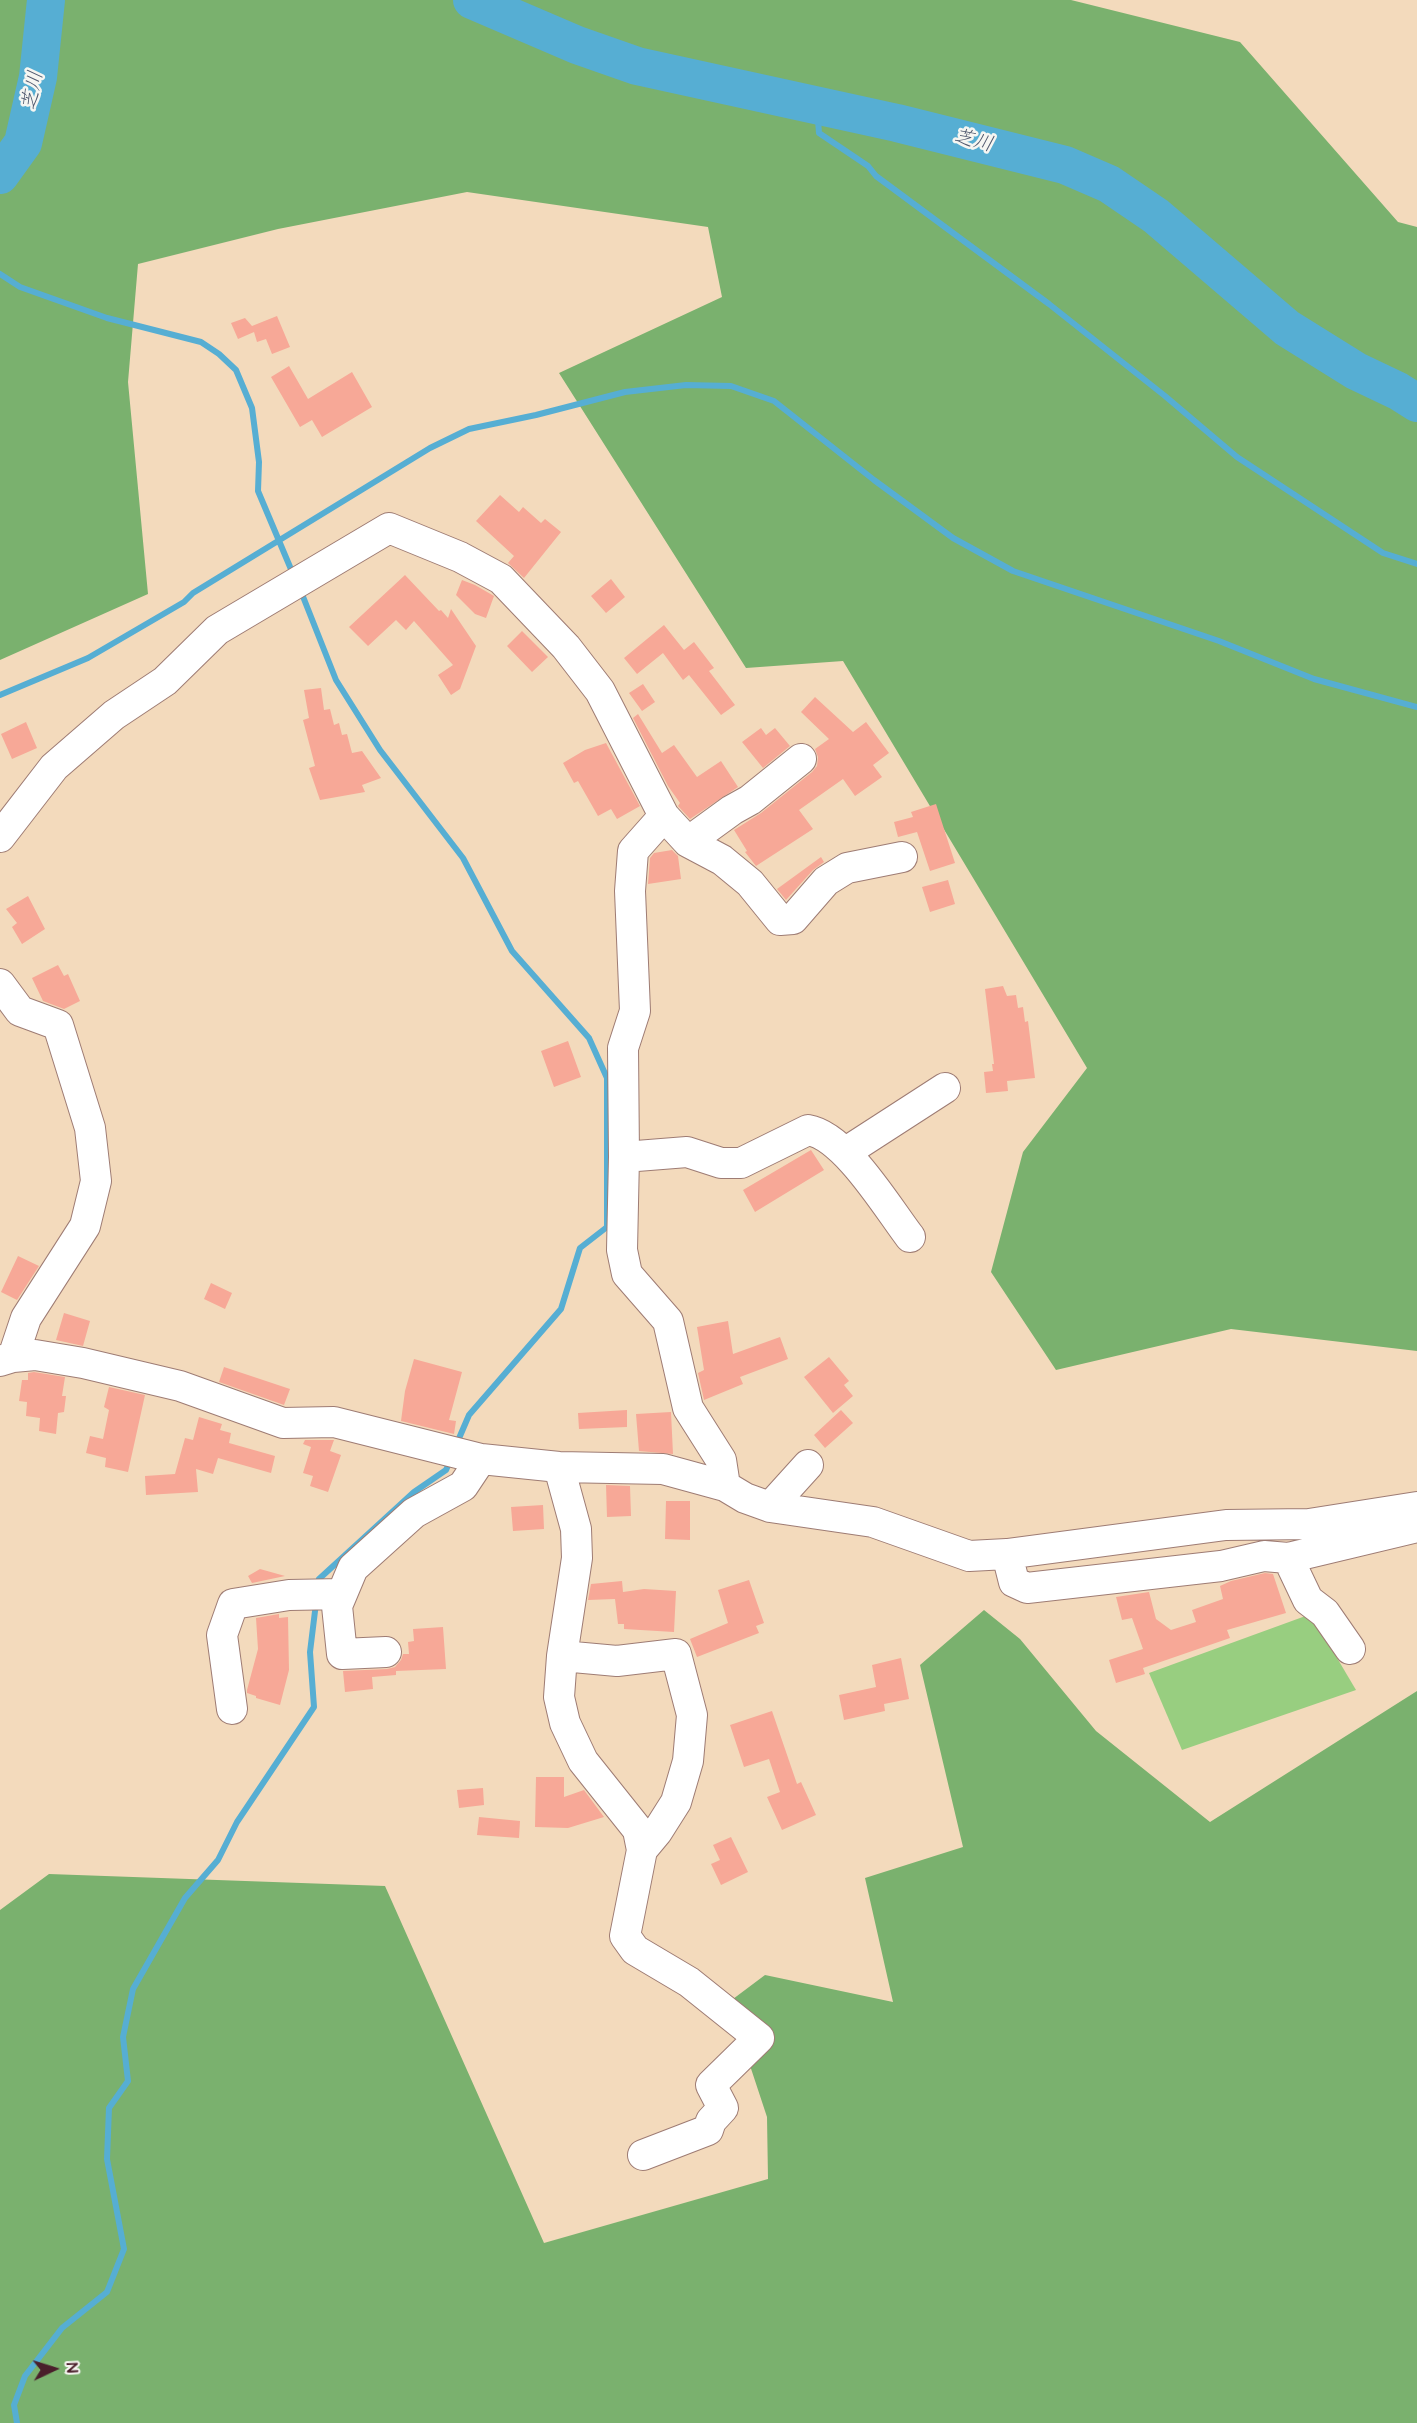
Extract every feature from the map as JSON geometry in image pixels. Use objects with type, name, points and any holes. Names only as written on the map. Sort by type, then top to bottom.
[{"type":"street","points":[[0,837],[54,767],[114,715],[165,681],[217,630],[389,528],[460,557],[501,579],[526,604],[566,647],[600,691],[664,816],[688,842],[722,860],[750,882],[780,920],[793,919],[826,881],[847,868],[902,857]]},
{"type":"street","points":[[688,842],[732,810],[750,801],[801,759]]},
{"type":"street","points":[[664,816],[633,851],[630,891],[635,1011],[623,1048],[622,1250],[627,1274],[668,1321],[688,1408],[721,1460],[725,1486]]},
{"type":"street","points":[[0,984],[20,1011],[58,1025],[90,1128],[96,1182],[85,1226],[26,1318],[6,1359]]},
{"type":"street","points":[[846,1152],[945,1088]]},
{"type":"street","points":[[624,1157],[687,1152],[721,1163],[741,1162],[808,1130],[817,1132],[846,1152],[910,1237]]},
{"type":"street","points":[[6,1359],[35,1355],[82,1363],[180,1386],[283,1423],[334,1422],[481,1459],[559,1467],[663,1469],[725,1486],[745,1498],[770,1507],[873,1522],[969,1556],[1007,1554],[1226,1526],[1309,1524],[1417,1507]]},
{"type":"street","points":[[386,1652],[342,1654],[337,1606],[353,1568],[414,1513],[463,1486],[481,1459]]},
{"type":"street","points":[[770,1507],[808,1465]]},
{"type":"street","points":[[559,1467],[576,1529],[577,1558],[562,1656],[559,1696],[565,1723],[583,1761],[638,1830],[642,1850],[625,1936],[635,1950],[690,1982],[759,2038],[711,2085],[723,2108],[711,2121],[708,2130],[643,2155]]},
{"type":"street","points":[[1007,1554],[1014,1582],[1027,1588],[1221,1566],[1264,1556],[1288,1558],[1417,1527]]},
{"type":"street","points":[[1288,1558],[1308,1600],[1324,1613],[1350,1649]]},
{"type":"street","points":[[232,1709],[222,1635],[233,1604],[288,1595],[342,1594]]},
{"type":"street","points":[[562,1656],[617,1661],[676,1654],[692,1715],[688,1761],[676,1802],[657,1832],[642,1850]]},
{"type":"green space","points":[[0,0],[1071,0],[1240,42],[1398,222],[1417,227],[1417,1351],[1231,1329],[1056,1370],[991,1272],[1023,1152],[1087,1068],[843,661],[746,668],[559,373],[722,297],[708,227],[467,192],[278,229],[138,264],[128,382],[148,594],[0,660]]},
{"type":"green space","points":[[984,1610],[1020,1639],[1096,1731],[1210,1822],[1417,1691],[1417,2423],[0,2423],[0,1910],[49,1874],[385,1886],[544,2243],[768,2179],[767,2117],[729,2002],[765,1975],[893,2002],[865,1878],[963,1847],[920,1665]]},
{"type":"green space","points":[[1311,1614],[1356,1690],[1182,1750],[1149,1673]]},
{"type":"building","points":[[277,316],[290,347],[272,354],[266,339],[257,342],[254,332],[238,339],[231,323],[245,318],[252,326]]},
{"type":"building","points":[[289,366],[308,399],[352,372],[372,407],[322,437],[312,420],[300,427],[271,377]]},
{"type":"building","points":[[500,495],[519,512],[523,507],[541,523],[545,519],[561,532],[524,578],[508,563],[514,556],[476,521]]},
{"type":"building","points":[[405,575],[448,618],[451,609],[476,646],[460,689],[451,695],[438,675],[453,665],[414,621],[406,630],[396,620],[368,646],[349,627]]},
{"type":"building","points":[[611,579],[625,597],[606,613],[591,596]]},
{"type":"building","points":[[462,580],[494,596],[486,618],[475,614],[456,595]]},
{"type":"building","points":[[664,625],[684,650],[694,642],[714,668],[709,671],[735,705],[721,715],[689,675],[683,680],[663,653],[637,674],[624,658]]},
{"type":"building","points":[[522,631],[548,657],[532,672],[507,646]]},
{"type":"building","points":[[643,684],[655,702],[642,711],[629,693]]},
{"type":"building","points":[[321,688],[324,710],[330,709],[334,725],[339,723],[342,735],[347,734],[352,753],[362,751],[381,778],[362,785],[365,792],[320,800],[309,768],[315,766],[303,720],[309,718],[304,690]]},
{"type":"building","points":[[815,697],[853,732],[866,722],[889,753],[873,765],[882,777],[855,796],[843,779],[799,810],[813,829],[756,866],[745,852],[747,851],[734,830],[761,813],[817,766],[818,757],[815,749],[829,739],[801,712]]},
{"type":"building","points":[[638,714],[662,753],[674,745],[697,777],[721,761],[738,787],[690,819],[678,806],[680,803],[668,786],[633,718]]},
{"type":"building","points":[[26,722],[37,748],[12,759],[1,734]]},
{"type":"building","points":[[761,728],[766,735],[775,728],[790,746],[763,768],[742,742]]},
{"type":"building","points":[[606,743],[640,806],[617,819],[611,809],[598,816],[578,781],[574,783],[563,763],[585,750]]},
{"type":"building","points":[[936,804],[955,863],[930,871],[917,832],[898,837],[894,822],[913,817],[911,812]]},
{"type":"building","points":[[672,850],[678,856],[681,879],[648,884],[650,858],[654,853]]},
{"type":"building","points":[[821,857],[824,862],[813,870],[786,900],[777,889]]},
{"type":"building","points":[[948,880],[955,904],[930,912],[922,887]]},
{"type":"building","points":[[28,896],[45,929],[22,944],[12,927],[17,923],[6,909]]},
{"type":"building","points":[[58,965],[64,976],[68,974],[80,1001],[64,1009],[43,1001],[32,978]]},
{"type":"building","points":[[1003,986],[1007,996],[1016,995],[1018,1008],[1023,1007],[1025,1022],[1028,1021],[1035,1078],[1007,1081],[1008,1091],[986,1093],[984,1072],[993,1071],[992,1064],[994,1064],[985,989]]},
{"type":"building","points":[[568,1041],[581,1077],[554,1087],[541,1051]]},
{"type":"building","points":[[811,1150],[824,1170],[755,1212],[743,1190]]},
{"type":"building","points":[[18,1256],[39,1266],[17,1300],[1,1292]]},
{"type":"building","points":[[211,1283],[232,1293],[225,1309],[204,1299]]},
{"type":"building","points":[[64,1313],[90,1321],[83,1346],[56,1340]]},
{"type":"building","points":[[728,1321],[733,1354],[780,1337],[788,1359],[740,1377],[743,1384],[704,1400],[698,1373],[704,1370],[697,1327]]},
{"type":"building","points":[[829,1357],[849,1381],[844,1385],[853,1396],[833,1413],[804,1377]]},
{"type":"building","points":[[414,1359],[462,1372],[449,1420],[456,1421],[454,1434],[401,1421],[405,1391]]},
{"type":"building","points":[[224,1367],[290,1389],[284,1405],[219,1382]]},
{"type":"building","points":[[28,1373],[65,1377],[62,1396],[66,1396],[64,1412],[58,1413],[56,1434],[39,1431],[40,1418],[26,1416],[27,1402],[19,1401],[22,1380],[28,1380]]},
{"type":"building","points":[[109,1387],[145,1395],[128,1472],[105,1467],[106,1458],[86,1453],[90,1436],[103,1439],[109,1410],[104,1407]]},
{"type":"building","points":[[627,1410],[627,1427],[579,1429],[578,1413]]},
{"type":"building","points":[[841,1410],[853,1423],[825,1448],[814,1435]]},
{"type":"building","points":[[671,1412],[673,1454],[639,1451],[636,1414]]},
{"type":"building","points":[[199,1417],[222,1424],[220,1430],[231,1433],[229,1443],[275,1456],[271,1473],[218,1458],[213,1474],[196,1469],[198,1492],[146,1495],[145,1476],[175,1474],[185,1438],[193,1440]]},
{"type":"building","points":[[305,1440],[334,1440],[330,1451],[341,1455],[328,1492],[310,1486],[313,1476],[303,1473],[311,1447],[303,1444]]},
{"type":"building","points":[[606,1485],[630,1486],[631,1516],[607,1517]]},
{"type":"building","points":[[666,1501],[690,1501],[690,1540],[665,1539]]},
{"type":"building","points":[[543,1505],[544,1529],[513,1531],[511,1507]]},
{"type":"building","points":[[260,1569],[285,1576],[252,1583],[248,1576]]},
{"type":"building","points":[[1265,1573],[1273,1574],[1286,1613],[1227,1630],[1230,1638],[1143,1668],[1145,1674],[1116,1683],[1109,1660],[1143,1649],[1132,1618],[1122,1620],[1116,1597],[1149,1592],[1156,1619],[1171,1630],[1196,1622],[1192,1610],[1223,1599],[1220,1586]]},
{"type":"building","points":[[749,1580],[764,1623],[756,1626],[759,1633],[697,1657],[690,1639],[728,1623],[718,1590]]},
{"type":"building","points":[[622,1581],[623,1592],[644,1589],[676,1591],[674,1632],[624,1629],[624,1624],[618,1624],[615,1599],[588,1600],[591,1584]]},
{"type":"building","points":[[279,1614],[279,1618],[288,1617],[289,1670],[280,1705],[247,1693],[258,1649],[256,1618]]},
{"type":"building","points":[[443,1627],[446,1669],[396,1671],[396,1675],[372,1677],[373,1689],[345,1692],[343,1671],[395,1667],[403,1654],[409,1654],[408,1642],[414,1641],[413,1629]]},
{"type":"building","points":[[901,1658],[909,1699],[884,1704],[885,1711],[844,1720],[839,1695],[876,1687],[872,1665]]},
{"type":"building","points":[[772,1711],[797,1784],[801,1782],[816,1815],[782,1830],[767,1797],[780,1792],[769,1759],[744,1767],[730,1725]]},
{"type":"building","points":[[536,1777],[564,1777],[564,1797],[584,1790],[604,1817],[568,1828],[535,1827]]},
{"type":"building","points":[[483,1788],[484,1805],[459,1808],[457,1790]]},
{"type":"building","points":[[479,1817],[520,1821],[519,1838],[477,1835]]},
{"type":"building","points":[[731,1837],[748,1872],[721,1885],[711,1864],[720,1860],[713,1845]]},
{"type":"waterway","name":"芝川","points":[[0,175],[23,143],[38,77],[46,0]]},
{"type":"waterway","name":"芝川","points":[[472,0],[577,45],[637,66],[897,123],[1065,165],[1109,184],[1156,216],[1287,328],[1356,371],[1398,391],[1417,403]]},
{"type":"waterway","points":[[817,107],[819,133],[868,166],[876,176],[1049,304],[1165,396],[1237,457],[1383,553],[1417,564]]},
{"type":"waterway","points":[[0,274],[20,287],[107,318],[201,342],[219,354],[236,370],[252,408],[259,462],[258,491],[293,574]]},
{"type":"waterway","points":[[0,695],[88,658],[184,602],[193,593],[430,448],[469,429],[536,415],[625,392],[686,385],[731,386],[774,401],[874,480],[953,538],[1013,571],[1219,641],[1314,679],[1417,707]]},
{"type":"waterway","points":[[300,589],[336,680],[380,750],[463,858],[512,951],[589,1038],[607,1078],[607,1227],[580,1248],[561,1309],[469,1415],[457,1443]]},
{"type":"waterway","points":[[319,1579],[414,1492],[446,1470],[450,1461]]},
{"type":"waterway","points":[[17,2423],[14,2405],[25,2376],[62,2328],[107,2292],[124,2249],[107,2159],[109,2108],[128,2081],[123,2037],[133,1989],[185,1898],[218,1860],[237,1822],[314,1707],[310,1652],[316,1603]]}]
